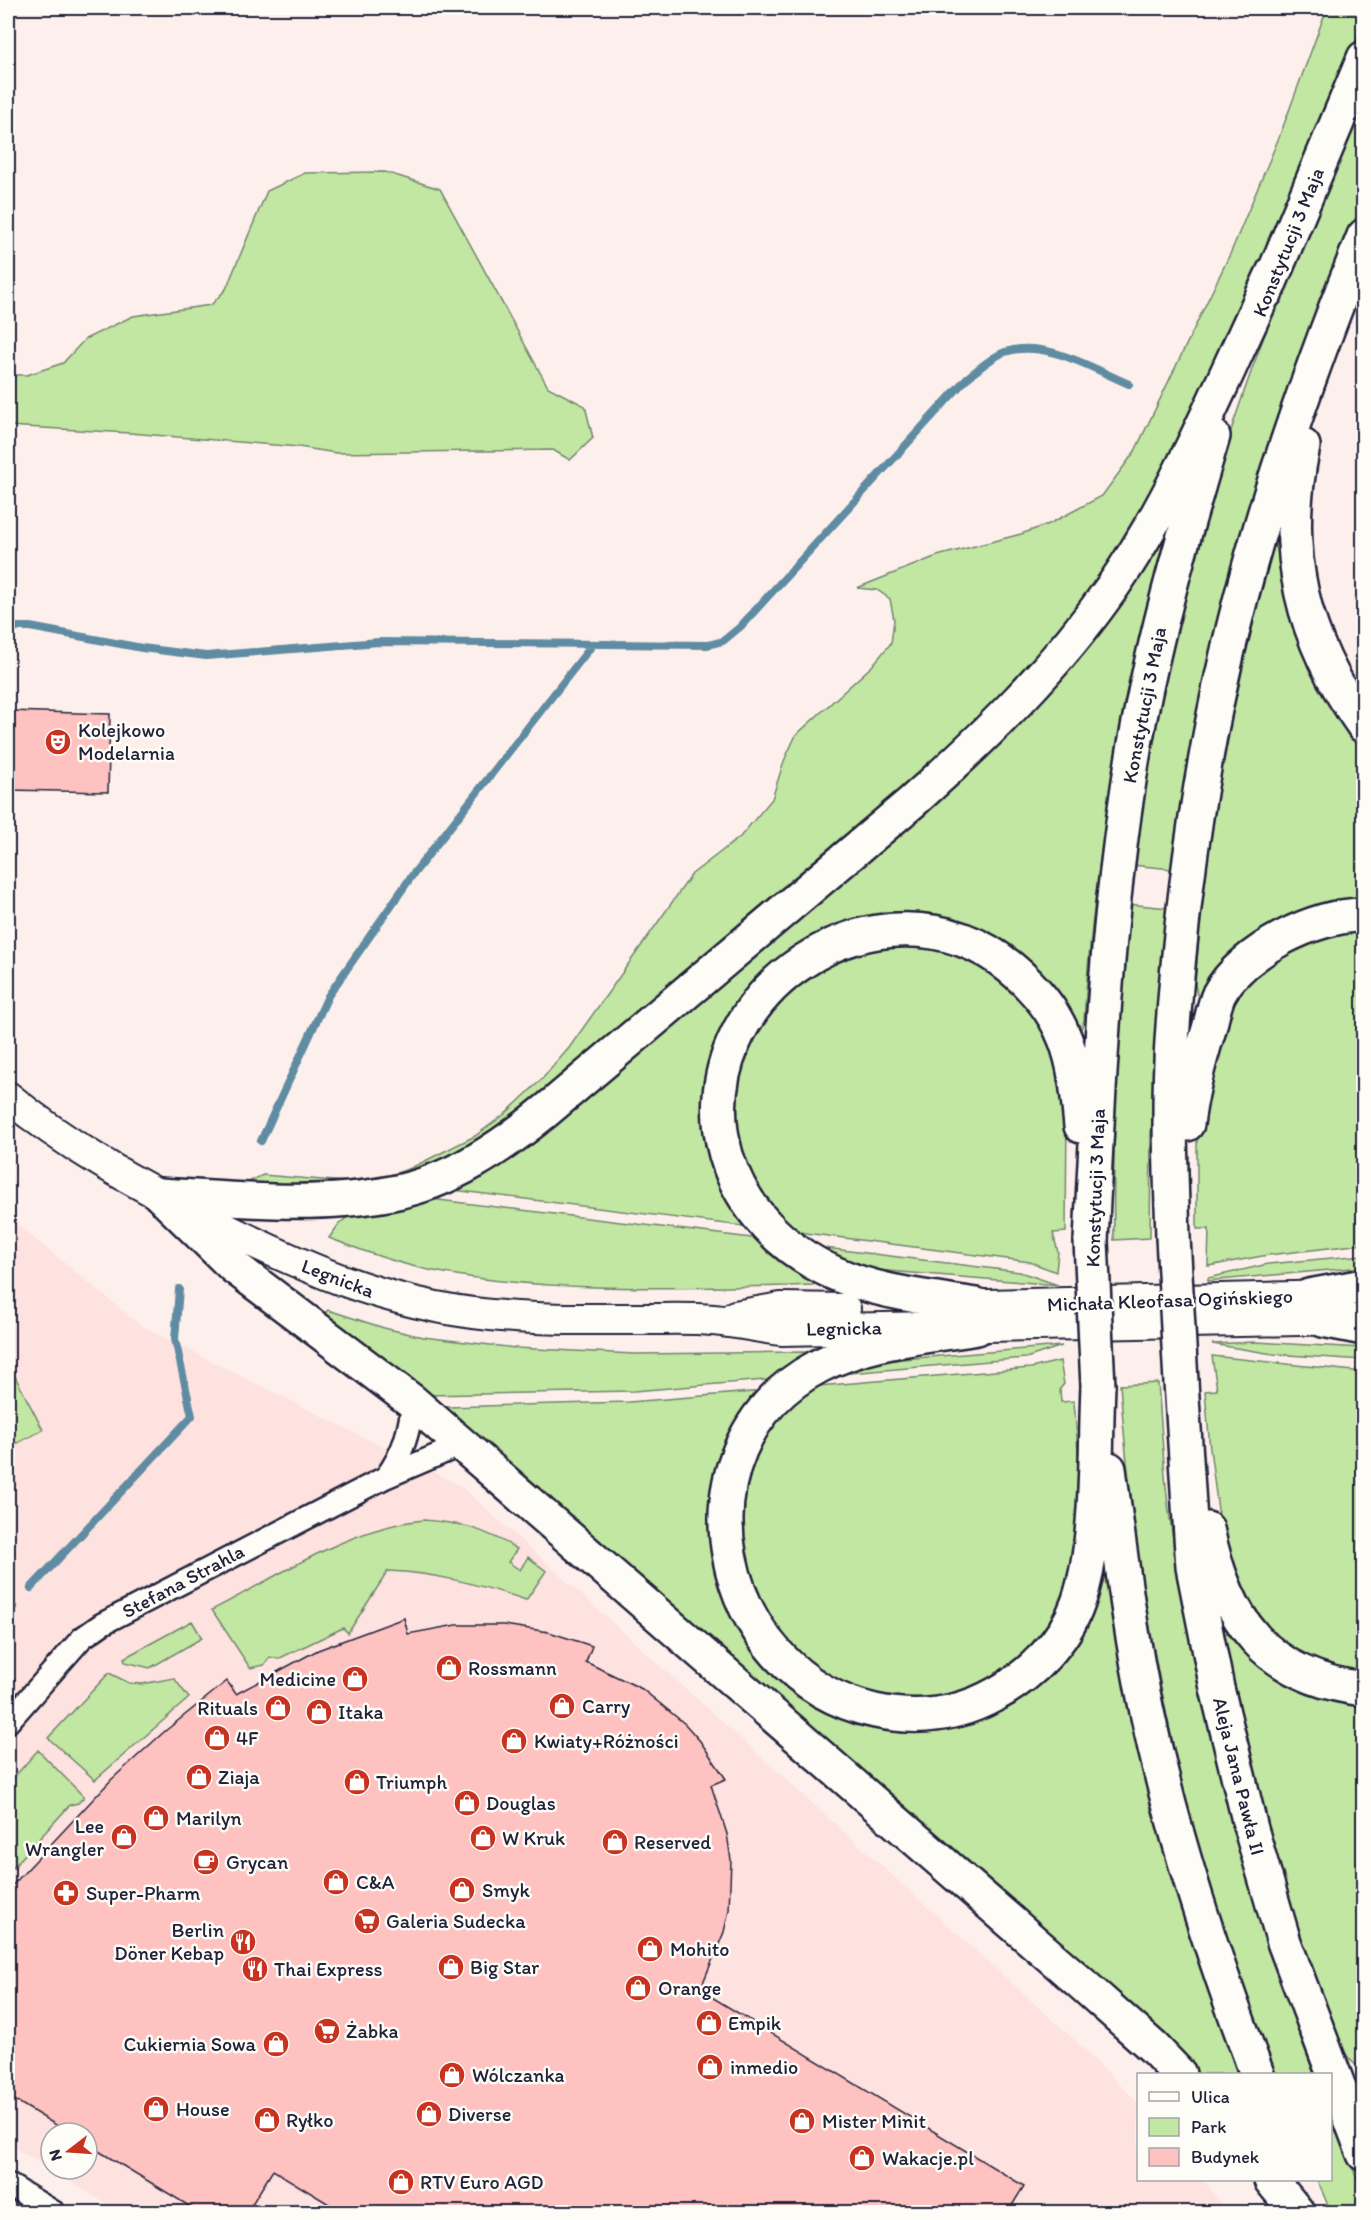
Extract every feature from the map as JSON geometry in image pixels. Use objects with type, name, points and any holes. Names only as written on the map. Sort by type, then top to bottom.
[{"type":"main road","name":"Konstytucji 3 Maja","points":[[1098,1386],[1091,1241],[1102,1022],[1115,880],[1132,761],[1169,586],[1216,427],[1274,271],[1364,58]]},
{"type":"main road","points":[[1364,236],[1295,416],[1255,544],[1206,760],[1184,910],[1172,1040],[1170,1134],[1181,1382],[1214,1564],[1233,1610],[1248,1631],[1281,1661],[1323,1681],[1364,1689]]},
{"type":"main road","points":[[160,1195],[320,1201],[394,1193],[434,1180],[477,1160],[513,1138],[547,1110],[912,802],[977,743],[1038,681],[1113,585],[1147,532],[1274,271]]},
{"type":"main road","points":[[1342,290],[1302,452],[1295,512],[1296,572],[1310,628],[1322,659],[1339,693],[1364,726]]},
{"type":"main road","points":[[1173,1237],[1192,1087],[1218,995],[1240,969],[1275,943],[1315,923],[1364,915]]},
{"type":"main road","points":[[976,1317],[833,1272],[805,1257],[763,1222],[734,1177],[724,1147],[720,1107],[725,1071],[734,1041],[764,995],[791,970],[821,950],[874,932],[915,930],[963,940],[1002,961],[1032,988],[1056,1019],[1073,1065],[1082,1133],[1091,1241]]},
{"type":"main road","name":"Legnicka","points":[[8,1097],[64,1139],[160,1195],[329,1277],[371,1292],[425,1305],[489,1315],[551,1319],[712,1320],[781,1330],[976,1317]]},
{"type":"main road","points":[[160,1195],[233,1266],[413,1402],[1090,1991],[1153,2047],[1178,2073]]},
{"type":"main road","points":[[1316,1308],[1364,1286]]},
{"type":"main road","name":"Michała Kleofasa Ogińskiego","points":[[976,1317],[1316,1308],[1364,1296]]},
{"type":"main road","points":[[1316,1308],[1364,1328]]},
{"type":"main road","name":"Michała Kleofasa Ogińskiego","points":[[1316,1308],[1364,1318]]},
{"type":"main road","points":[[976,1317],[864,1348],[817,1367],[791,1383],[768,1406],[754,1425],[736,1463],[725,1518],[727,1552],[741,1602],[765,1643],[788,1666],[831,1696],[890,1714],[913,1716],[952,1712],[986,1700],[1006,1689],[1022,1678],[1051,1648],[1077,1605],[1091,1538],[1098,1386]]},
{"type":"main road","name":"Aleja Jana Pawła II","points":[[1181,1382],[1193,1567],[1217,1688],[1251,1829],[1284,1942],[1364,2154]]},
{"type":"main road","points":[[1098,1386],[1133,1638],[1148,1714],[1184,1860],[1219,1972],[1257,2073]]},
{"type":"main road","points":[[1271,2181],[1297,2212]]},
{"type":"main road","points":[[1299,2181],[1313,2212]]},
{"type":"street","name":"Stefana Strahla","points":[[386,1477],[400,1458],[408,1437],[413,1402]]},
{"type":"street","name":"Stefana Strahla","points":[[8,1722],[82,1638],[102,1624],[386,1477],[461,1446]]},
{"type":"street","points":[[8,2184],[54,2212]]},
{"type":"shaded area","points":[[8,1217],[142,1326],[461,1486],[1077,2042],[1137,2102],[1137,2181],[1205,2181],[1227,2212],[120,2212],[69,2181],[99,2181],[99,2121],[39,2121],[39,2163],[8,2144]]},
{"type":"green space","points":[[1327,8],[1363,8],[1363,24],[1262,265],[1153,495],[1073,619],[955,748],[540,1101],[471,1149],[390,1181],[285,1188],[246,1183],[263,1175],[347,1182],[385,1177],[411,1168],[475,1136],[505,1114],[542,1079],[569,1048],[692,874],[740,837],[772,799],[784,761],[796,735],[872,666],[891,643],[894,620],[890,599],[877,590],[857,588],[937,556],[1021,534],[1049,524],[1102,496],[1135,451],[1231,252],[1280,135]]},
{"type":"green space","points":[[1363,92],[1363,199],[1280,412],[1240,540],[1172,869],[1132,865],[1164,685],[1207,508],[1244,392],[1286,278]]},
{"type":"green space","points":[[385,172],[440,189],[548,387],[585,406],[593,438],[570,460],[553,450],[336,453],[299,447],[130,433],[8,426],[8,375],[27,375],[63,363],[85,339],[133,316],[211,305],[226,289],[267,191],[305,173]]},
{"type":"green space","points":[[1160,538],[1163,543],[1135,661],[1112,780],[1095,900],[1084,1021],[1081,1029],[1078,1030],[1072,1021],[893,917],[726,1027],[750,1227],[453,1190],[921,812]]},
{"type":"green space","points":[[1278,543],[1353,734],[1363,748],[1363,903],[1203,994],[1197,995],[1195,984],[1200,928],[1222,765],[1257,604],[1271,550]]},
{"type":"green space","points":[[1128,904],[1168,908],[1151,1133],[1150,1238],[1114,1240],[1116,1072]]},
{"type":"green space","points":[[1363,928],[1363,1244],[1268,1255],[1208,1266],[1209,1229],[1197,1229],[1197,1135],[1206,1044],[1248,978],[1300,944]]},
{"type":"green space","points":[[893,942],[959,953],[1004,979],[1049,1032],[1067,1109],[1066,1232],[1053,1233],[1058,1252],[1056,1272],[1030,1262],[790,1231],[750,1182],[734,1125],[738,1070],[761,1018],[828,961]]},
{"type":"green space","points":[[422,1198],[760,1239],[816,1282],[813,1285],[788,1286],[656,1288],[520,1283],[421,1268],[381,1257],[329,1238],[339,1224],[351,1214]]},
{"type":"green space","points":[[817,1247],[1020,1272],[1058,1285],[864,1269],[848,1265]]},
{"type":"green space","points":[[1363,1255],[1363,1267],[1208,1281],[1208,1278],[1268,1264]]},
{"type":"green space","points":[[328,1310],[384,1328],[423,1337],[516,1348],[634,1354],[808,1352],[810,1354],[778,1379],[634,1391],[425,1395],[324,1314]]},
{"type":"green space","points":[[1255,1342],[1363,1348],[1363,1360],[1273,1354],[1212,1344]]},
{"type":"green space","points":[[1062,1346],[1026,1358],[826,1375],[842,1367],[891,1360]]},
{"type":"green space","points":[[1212,1356],[1363,1372],[1363,1676],[1308,1661],[1257,1623],[1225,1563],[1205,1391],[1217,1390]]},
{"type":"green space","points":[[1060,1361],[1064,1384],[1060,1389],[1061,1402],[1074,1401],[1083,1515],[1066,1603],[1028,1656],[966,1694],[911,1703],[837,1684],[787,1648],[747,1581],[739,1502],[763,1434],[806,1387],[1031,1368]]},
{"type":"green space","points":[[8,1363],[43,1430],[8,1448]]},
{"type":"green space","points":[[1158,1383],[1167,1496],[1191,1644],[1206,1717],[1243,1861],[1265,1933],[1314,2073],[1273,2073],[1242,1990],[1215,1906],[1171,1735],[1154,1649],[1139,1561],[1120,1385]]},
{"type":"green space","points":[[765,1391],[745,1416],[729,1607],[745,1638],[778,1676],[973,1718],[1101,1574],[1105,1575],[1148,1789],[1181,1910],[1237,2073],[1198,2073],[440,1409],[629,1402]]},
{"type":"green space","points":[[424,1520],[461,1525],[494,1536],[517,1549],[508,1562],[520,1570],[528,1557],[546,1571],[526,1600],[458,1581],[423,1574],[388,1571],[348,1633],[343,1628],[278,1659],[270,1657],[264,1665],[250,1668],[212,1610],[289,1568],[342,1543],[396,1524]]},
{"type":"green space","points":[[192,1621],[202,1638],[150,1668],[125,1662],[124,1658]]},
{"type":"green space","points":[[1226,1633],[1231,1633],[1363,1702],[1364,2044],[1361,2062],[1357,2066],[1350,2060],[1336,2035],[1278,1865],[1242,1729],[1224,1637]]},
{"type":"green space","points":[[109,1673],[129,1683],[142,1684],[174,1678],[189,1698],[95,1780],[48,1738]]},
{"type":"green space","points":[[38,1750],[84,1797],[78,1803],[70,1805],[8,1873],[8,1784]]},
{"type":"green space","points":[[1332,2119],[1363,2193],[1363,2212],[1331,2212],[1317,2181],[1332,2181]]},
{"type":"building","name":"Kolejkowo Modelarnia","points":[[8,711],[110,714],[108,792],[8,790]]},
{"type":"building","name":"Galeria Sudecka","points":[[404,1618],[408,1634],[456,1625],[504,1625],[549,1632],[592,1646],[586,1662],[642,1689],[685,1724],[700,1741],[726,1779],[711,1785],[727,1834],[731,1860],[729,1910],[724,1932],[700,1990],[1024,2186],[1008,2212],[342,2212],[273,2170],[247,2212],[199,2212],[99,2151],[99,2121],[49,2121],[8,2096],[8,1890],[112,1779],[164,1732],[227,1681],[236,1694],[318,1650]]},
{"type":"waterway","points":[[8,627],[30,627],[142,648],[206,656],[379,642],[708,645],[723,641],[740,627],[967,378],[995,357],[1005,352],[1021,349],[1053,352],[1129,384]]},
{"type":"waterway","points":[[261,1141],[328,996],[411,877],[593,644]]},
{"type":"waterway","points":[[31,1588],[192,1416],[175,1339],[179,1289]]},
{"type":"waterway","points":[[8,1612],[13,1607]]},
{"type":"place","name":"Kolejkowo Modelarnia","points":[[58,742]]},
{"type":"place","name":"Rossmann","points":[[449,1668]]},
{"type":"place","name":"Medicine","points":[[355,1679]]},
{"type":"place","name":"Carry","points":[[562,1706]]},
{"type":"place","name":"Rituals","points":[[278,1708]]},
{"type":"place","name":"Itaka","points":[[319,1712]]},
{"type":"place","name":"4F","points":[[217,1738]]},
{"type":"place","name":"Kwiaty+Różności","points":[[514,1741]]},
{"type":"place","name":"Ziaja","points":[[199,1777]]},
{"type":"place","name":"Triumph","points":[[357,1782]]},
{"type":"place","name":"Douglas","points":[[467,1803]]},
{"type":"place","name":"Marilyn","points":[[156,1818]]},
{"type":"place","name":"Lee Wrangler","points":[[124,1837]]},
{"type":"place","name":"W Kruk","points":[[483,1838]]},
{"type":"place","name":"Reserved","points":[[615,1842]]},
{"type":"place","name":"Grycan","points":[[206,1862]]},
{"type":"place","name":"C&A","points":[[336,1882]]},
{"type":"place","name":"Smyk","points":[[462,1890]]},
{"type":"place","name":"Super-Pharm","points":[[66,1893]]},
{"type":"place","name":"Galeria Sudecka","points":[[367,1921]]},
{"type":"place","name":"Berlin Döner Kebap","points":[[243,1942]]},
{"type":"place","name":"Mohito","points":[[650,1949]]},
{"type":"place","name":"Big Star","points":[[451,1967]]},
{"type":"place","name":"Thai Express","points":[[255,1969]]},
{"type":"place","name":"Orange","points":[[638,1988]]},
{"type":"place","name":"Empik","points":[[709,2023]]},
{"type":"place","name":"Żabka","points":[[327,2031]]},
{"type":"place","name":"Cukiernia Sowa","points":[[276,2044]]},
{"type":"place","name":"inmedio","points":[[710,2067]]},
{"type":"place","name":"Wólczanka","points":[[452,2075]]},
{"type":"place","name":"House","points":[[156,2109]]},
{"type":"place","name":"Diverse","points":[[429,2114]]},
{"type":"place","name":"Ryłko","points":[[267,2120]]},
{"type":"place","name":"Mister Minit","points":[[802,2121]]},
{"type":"place","name":"Wakacje.pl","points":[[862,2158]]},
{"type":"place","name":"RTV Euro AGD","points":[[401,2182]]}]
